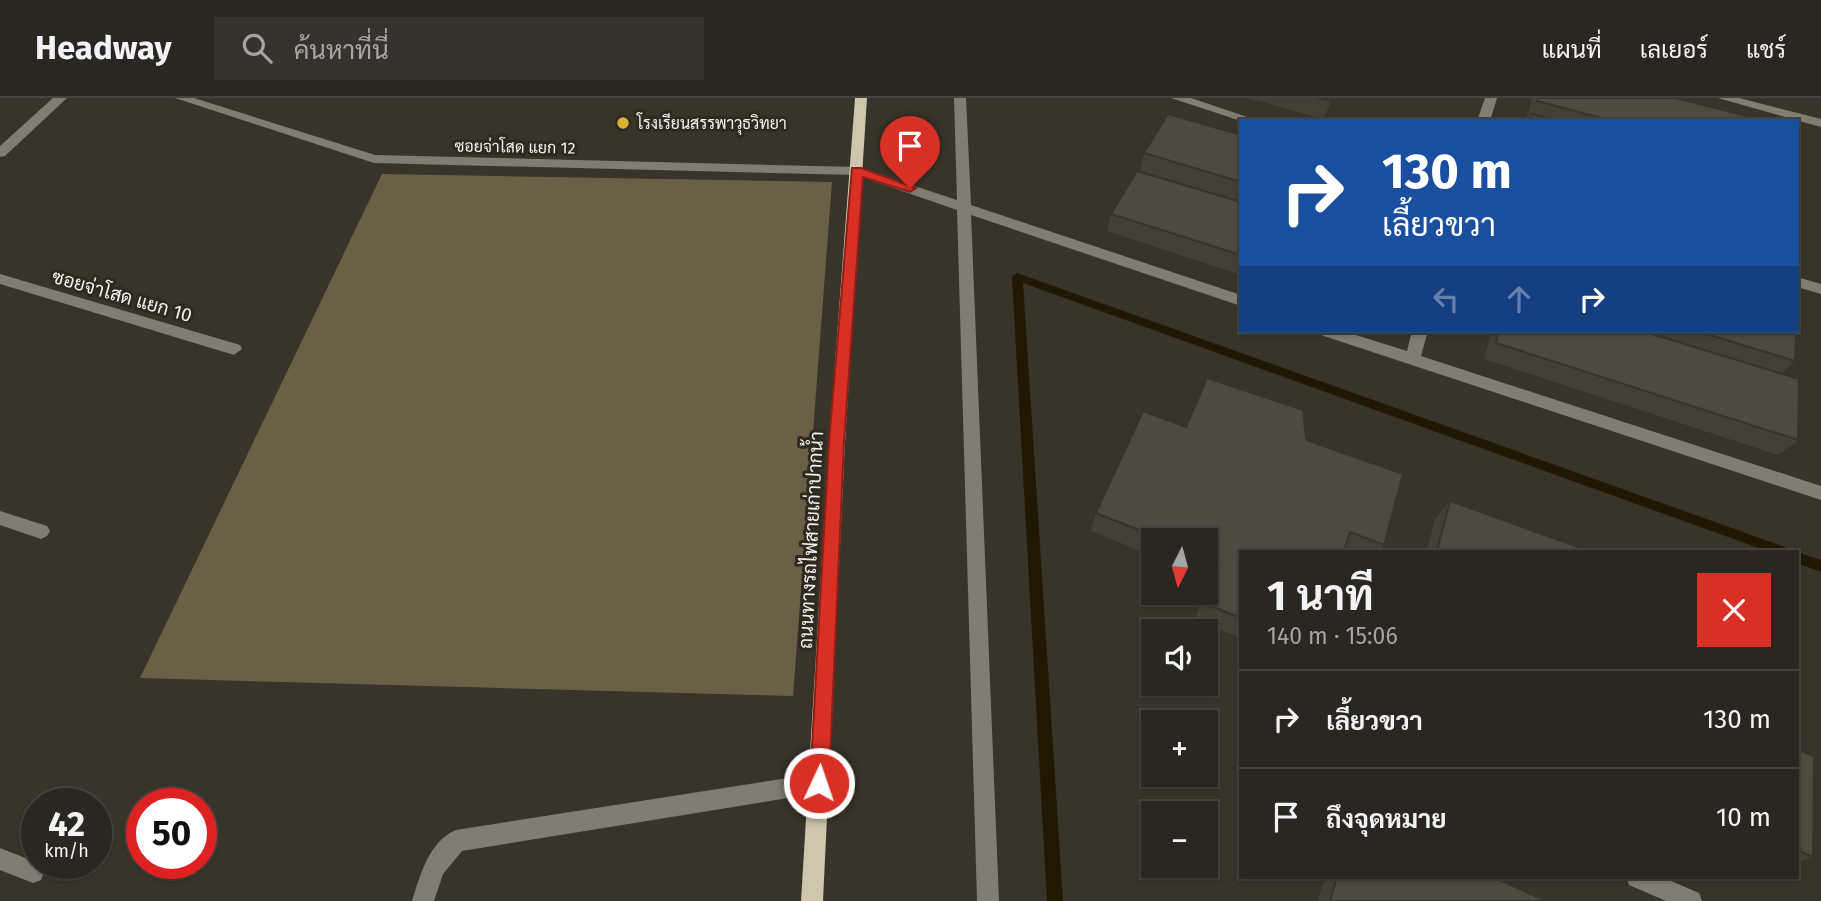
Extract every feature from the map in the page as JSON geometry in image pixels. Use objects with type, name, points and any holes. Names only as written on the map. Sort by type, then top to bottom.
[{"type":"main road","name":"ถนนทางรถไฟสายเก่าปากน้ำ","points":[[812,901],[836,442],[861,98]]},
{"type":"street","points":[[0,153],[61,98]]},
{"type":"street","name":"ซอยจ่าโสด แยก 12","points":[[181,98],[374,159],[857,171],[1239,300]]},
{"type":"street","points":[[960,98],[988,901]]},
{"type":"street","points":[[1177,98],[1246,119]]},
{"type":"street","points":[[1484,119],[1490,98]]},
{"type":"street","points":[[1724,98],[1821,123]]},
{"type":"street","points":[[0,134],[15,139]]},
{"type":"street","name":"ซอยจ่าโสด แยก 10","points":[[0,279],[234,349]]},
{"type":"street","points":[[1799,283],[1821,289]]},
{"type":"street","points":[[1332,333],[1821,493]]},
{"type":"street","points":[[1412,360],[1419,333]]},
{"type":"street","points":[[0,518],[41,531]]},
{"type":"street","points":[[424,901],[434,867],[456,841],[819,783]]},
{"type":"street","points":[[0,859],[21,867]]},
{"type":"street","points":[[1642,879],[1691,901]]},
{"type":"shaded area","points":[[382,174],[832,182],[793,696],[140,678]]},
{"type":"building","points":[[1537,98],[1676,98],[1758,119],[1605,119],[1537,101]]},
{"type":"building","points":[[1168,114],[1239,134],[1239,181],[1144,153]]},
{"type":"building","points":[[1532,114],[1551,119],[1531,119]]},
{"type":"building","points":[[1137,171],[1239,201],[1239,254],[1111,214]]},
{"type":"building","points":[[1498,333],[1649,333],[1799,379],[1798,440],[1496,343]]},
{"type":"building","points":[[1704,333],[1796,333],[1795,361]]},
{"type":"building","points":[[1207,378],[1303,410],[1306,440],[1403,474],[1384,545],[1350,532],[1344,550],[1239,550],[1239,617],[1211,606],[1218,606],[1218,528],[1141,528],[1141,531],[1096,513],[1143,411],[1186,427]]},
{"type":"building","points":[[1450,501],[1586,550],[1437,550]]},
{"type":"building","points":[[1799,750],[1814,756],[1813,857],[1799,851]]},
{"type":"building","points":[[1336,879],[1497,879],[1546,901],[1330,901]]},
{"type":"waterway","points":[[1055,901],[1017,277],[1778,550]]},
{"type":"waterway","points":[[1799,558],[1821,566]]},
{"type":"place","name":"โรงเรียนสรรพาวุธวิทยา","points":[[623,123]]},
{"type":"route","points":[[819,783],[836,442],[857,171],[910,188]]}]
